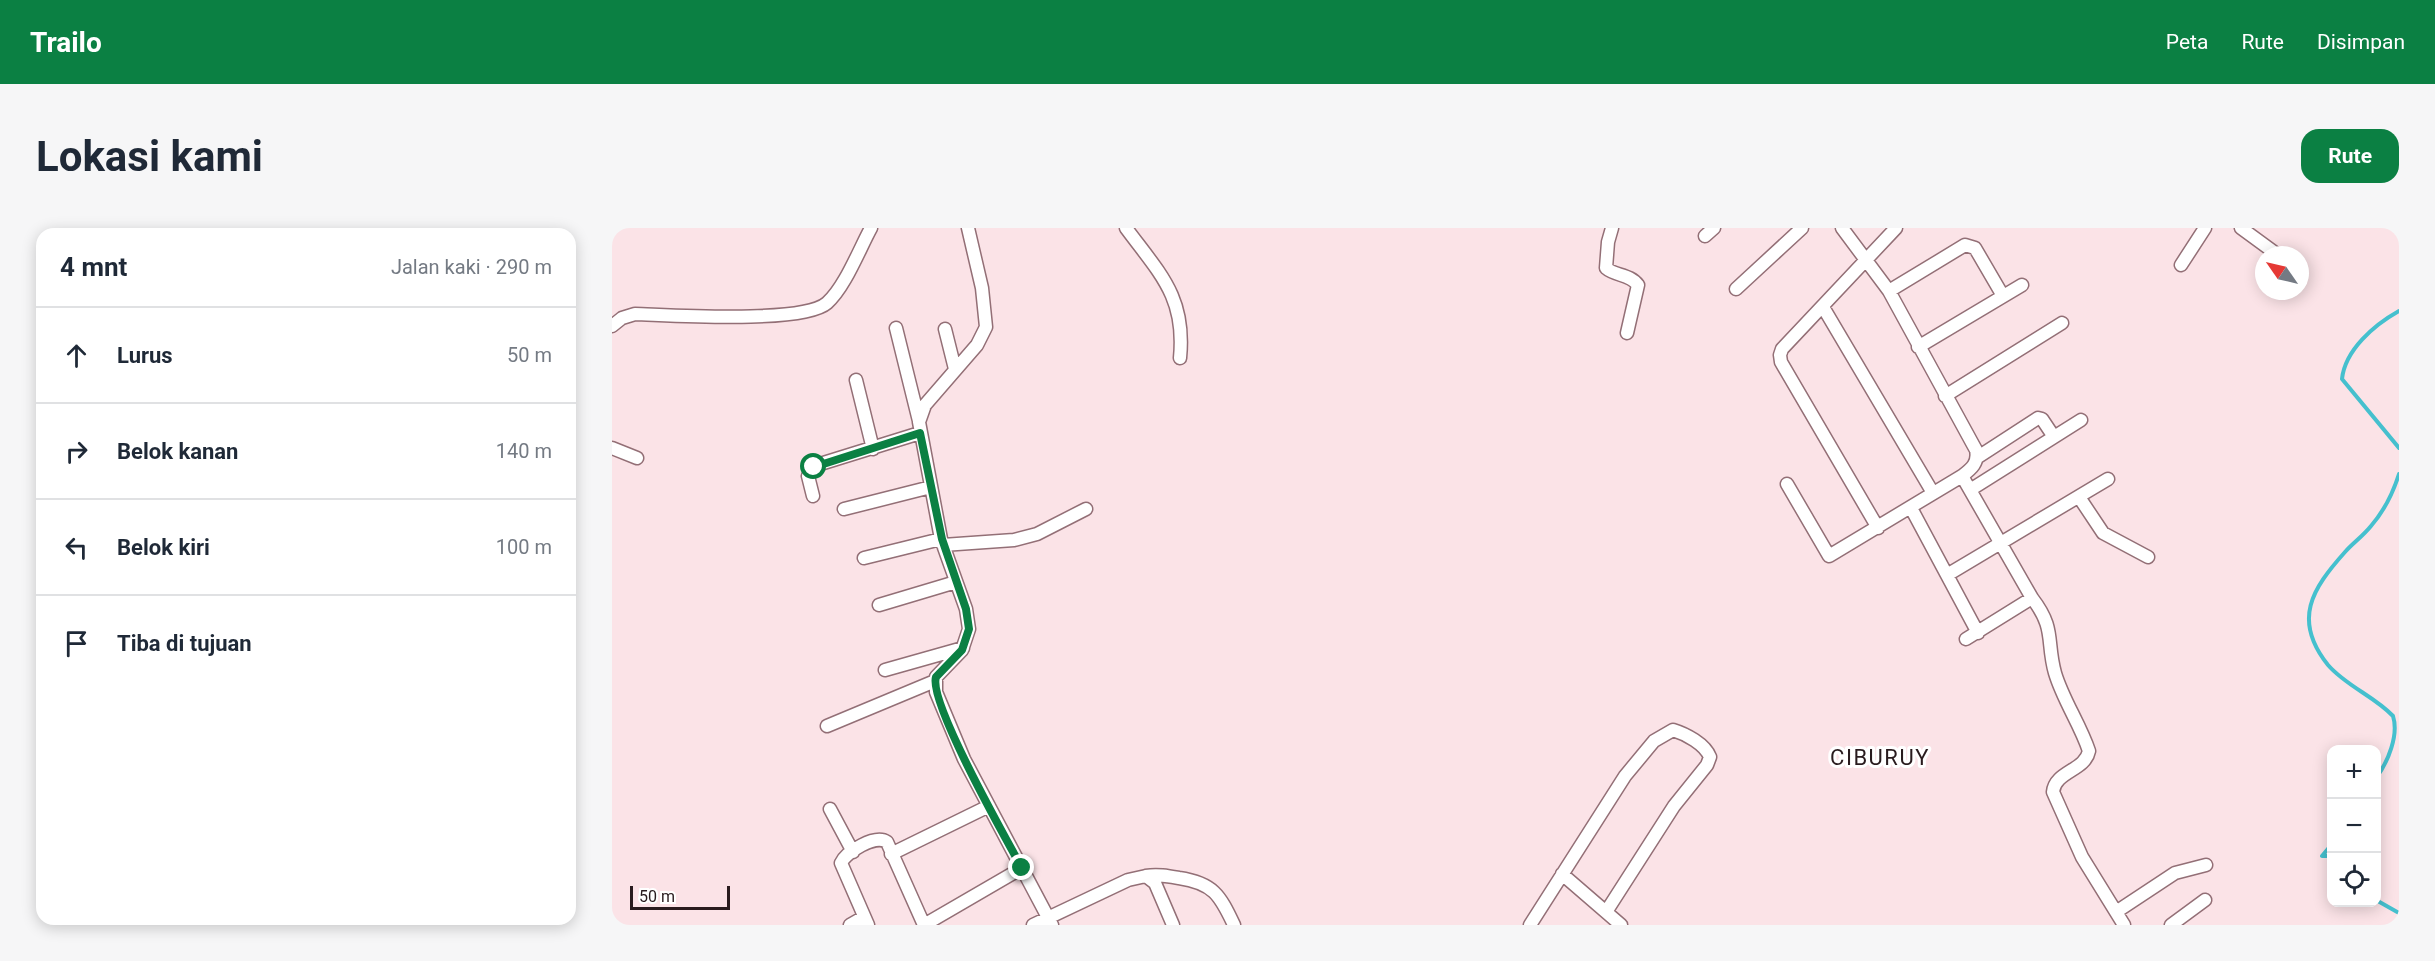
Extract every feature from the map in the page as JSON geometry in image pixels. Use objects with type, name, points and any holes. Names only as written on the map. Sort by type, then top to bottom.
[{"type":"street","points":[[612,326],[622,318],[634,314],[765,315],[816,309],[834,294],[871,228]]},
{"type":"street","points":[[920,428],[925,405],[981,339],[987,321],[968,228]]},
{"type":"street","points":[[1126,228],[1165,281],[1176,303],[1182,334],[1179,358]]},
{"type":"street","points":[[1612,228],[1608,242],[1606,268],[1633,279],[1638,285],[1627,333]]},
{"type":"street","points":[[1736,289],[1802,228]]},
{"type":"street","points":[[1787,484],[1827,555],[1832,556],[1962,476],[1972,468],[1977,457],[1976,450],[1889,291],[1842,228]]},
{"type":"street","points":[[1878,528],[1781,363],[1780,355],[1782,349],[1896,228]]},
{"type":"street","points":[[2181,265],[2205,228]]},
{"type":"street","points":[[2248,230],[2267,246]]},
{"type":"street","points":[[1889,291],[1965,245],[1975,248],[2003,296]]},
{"type":"street","points":[[1918,347],[2022,285]]},
{"type":"street","points":[[1823,307],[1933,493]]},
{"type":"street","points":[[1945,396],[2062,323]]},
{"type":"street","points":[[827,726],[935,681],[939,673],[963,648],[968,637],[968,621],[942,542],[920,428],[896,328]]},
{"type":"street","points":[[945,329],[955,369]]},
{"type":"street","points":[[856,380],[873,449]]},
{"type":"street","points":[[1977,457],[2038,418],[2043,418],[2054,437]]},
{"type":"street","points":[[1970,490],[2081,420]]},
{"type":"street","points":[[813,496],[808,476],[814,467],[873,449],[920,428]]},
{"type":"street","points":[[612,448],[638,458]]},
{"type":"street","points":[[1962,476],[2032,598],[2042,610],[2048,625],[2055,674],[2089,751],[2086,759],[2058,779],[2053,786],[2053,792],[2082,857],[2124,925]]},
{"type":"street","points":[[1947,576],[2108,479]]},
{"type":"street","points":[[844,508],[931,487]]},
{"type":"street","points":[[2079,496],[2103,533],[2148,557]]},
{"type":"street","points":[[1911,508],[1978,633]]},
{"type":"street","points":[[864,558],[942,542],[1014,540],[1037,534],[1086,509]]},
{"type":"street","points":[[879,605],[956,582]]},
{"type":"street","points":[[1966,639],[2032,598]]},
{"type":"street","points":[[885,670],[963,648]]},
{"type":"street","points":[[935,681],[943,710],[988,806],[1050,921]]},
{"type":"street","points":[[1534,923],[1562,874],[1625,776],[1654,741],[1672,730],[1707,749],[1710,757],[1707,765],[1674,806],[1606,912]]},
{"type":"street","points":[[891,854],[988,806]]},
{"type":"street","points":[[830,809],[853,852]]},
{"type":"street","points":[[850,925],[866,921],[841,868],[842,860],[874,840],[881,839],[887,842],[924,925],[1022,868]]},
{"type":"street","points":[[2116,912],[2175,873],[2206,865]]},
{"type":"street","points":[[1562,874],[1621,925]]},
{"type":"street","points":[[1033,925],[1050,921],[1128,880],[1167,875],[1202,883],[1216,893],[1234,925]]},
{"type":"street","points":[[1146,876],[1155,883],[1173,925]]},
{"type":"street","points":[[2171,925],[2205,900]]},
{"type":"waterway","points":[[2399,311],[2380,323],[2362,339],[2349,358],[2342,379],[2399,448]]},
{"type":"waterway","points":[[2381,770],[2391,748],[2395,731],[2393,716],[2328,665],[2317,649],[2311,634],[2309,619],[2311,606],[2323,579],[2376,520],[2388,502],[2399,474]]},
{"type":"waterway","points":[[2327,850],[2322,856],[2327,856]]},
{"type":"waterway","points":[[2381,903],[2399,913]]},
{"type":"district","name":"CIBURUY","points":[[1880,757]]},
{"type":"route","points":[[814,467],[920,433],[935,512],[947,558],[966,609],[969,629],[962,650],[936,677],[936,692],[964,759],[1022,868]]}]
